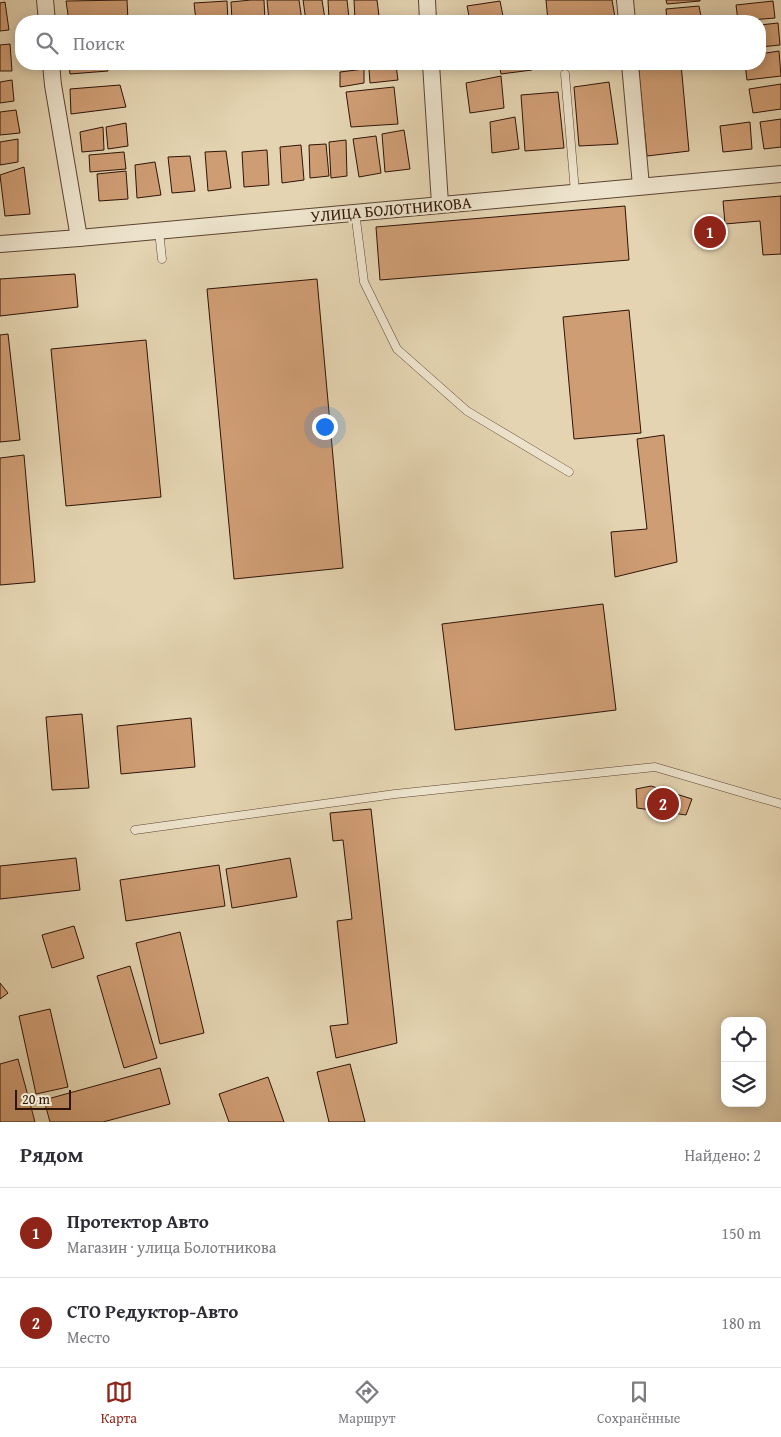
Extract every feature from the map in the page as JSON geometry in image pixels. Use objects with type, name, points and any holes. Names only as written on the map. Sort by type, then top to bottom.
[{"type":"street","points":[[45,0],[46,15]]},
{"type":"street","points":[[427,0],[428,15]]},
{"type":"street","points":[[625,0],[626,15]]},
{"type":"street","points":[[52,70],[79,238]]},
{"type":"street","points":[[431,70],[440,204]]},
{"type":"street","points":[[631,70],[641,186]]},
{"type":"street","name":"УЛИЦА БОЛОТНИКОВА","points":[[0,244],[781,174]]},
{"type":"lane","points":[[565,74],[575,192]]},
{"type":"lane","points":[[355,212],[364,282],[396,349],[467,410],[569,472]]},
{"type":"lane","points":[[159,231],[162,259]]},
{"type":"lane","points":[[135,830],[395,794],[655,767],[781,804]]},
{"type":"building","points":[[127,0],[128,15],[68,15],[66,1]]},
{"type":"building","points":[[264,0],[265,15],[232,15],[231,2]]},
{"type":"building","points":[[267,0],[299,0],[301,15],[268,15]]},
{"type":"building","points":[[303,0],[322,0],[324,15],[305,15]]},
{"type":"building","points":[[328,0],[347,0],[349,15],[329,15]]},
{"type":"building","points":[[354,0],[377,0],[379,15],[355,15]]},
{"type":"building","points":[[546,0],[612,0],[615,15],[547,15]]},
{"type":"building","points":[[666,0],[700,0],[700,1],[667,4]]},
{"type":"building","points":[[227,1],[228,15],[195,15],[194,3]]},
{"type":"building","points":[[500,1],[503,15],[469,15],[467,6]]},
{"type":"building","points":[[773,1],[775,18],[766,19],[766,15],[737,15],[736,5]]},
{"type":"building","points":[[5,2],[9,30],[0,31],[0,3]]},
{"type":"building","points":[[699,6],[701,15],[666,15],[666,9]]},
{"type":"building","points":[[778,23],[780,45],[766,46],[766,24]]},
{"type":"building","points":[[10,44],[12,71],[0,71],[0,45]]},
{"type":"building","points":[[779,51],[781,76],[747,80],[746,70],[766,70],[766,53]]},
{"type":"building","points":[[70,70],[108,71],[70,74]]},
{"type":"building","points":[[364,70],[364,83],[340,87],[340,72]]},
{"type":"building","points":[[369,70],[397,70],[398,80],[370,83]]},
{"type":"building","points":[[500,70],[532,70],[501,74]]},
{"type":"building","points":[[639,70],[682,70],[689,151],[647,156]]},
{"type":"building","points":[[501,76],[504,108],[470,113],[466,83]]},
{"type":"building","points":[[12,80],[14,101],[0,103],[0,82]]},
{"type":"building","points":[[609,82],[618,144],[579,146],[574,87]]},
{"type":"building","points":[[781,84],[781,109],[753,113],[749,89]]},
{"type":"building","points":[[120,85],[126,107],[71,114],[70,89]]},
{"type":"building","points":[[394,87],[398,124],[351,127],[346,92]]},
{"type":"building","points":[[558,92],[564,148],[525,151],[521,95]]},
{"type":"building","points":[[16,110],[20,133],[0,135],[0,112]]},
{"type":"building","points":[[515,117],[519,149],[492,153],[490,122]]},
{"type":"building","points":[[781,119],[781,147],[764,149],[760,122]]},
{"type":"building","points":[[750,122],[752,149],[723,152],[720,126]]},
{"type":"building","points":[[126,123],[128,146],[108,149],[106,127]]},
{"type":"building","points":[[103,127],[104,150],[82,152],[80,132]]},
{"type":"building","points":[[404,130],[410,169],[385,172],[382,134]]},
{"type":"building","points":[[376,136],[381,173],[359,177],[353,139]]},
{"type":"building","points":[[18,139],[18,162],[0,165],[0,142]]},
{"type":"building","points":[[346,140],[347,176],[331,178],[329,142]]},
{"type":"building","points":[[326,144],[329,176],[310,178],[309,145]]},
{"type":"building","points":[[301,145],[304,180],[282,183],[280,147]]},
{"type":"building","points":[[267,150],[269,185],[244,187],[242,152]]},
{"type":"building","points":[[226,151],[231,188],[208,191],[205,152]]},
{"type":"building","points":[[124,152],[126,169],[90,172],[89,155]]},
{"type":"building","points":[[190,156],[195,191],[172,193],[168,157]]},
{"type":"building","points":[[155,162],[161,195],[137,198],[135,165]]},
{"type":"building","points":[[24,167],[30,214],[5,216],[0,175]]},
{"type":"building","points":[[126,171],[128,199],[99,201],[97,174]]},
{"type":"building","points":[[781,196],[781,254],[763,255],[760,221],[725,224],[723,201]]},
{"type":"building","points":[[625,206],[629,260],[380,280],[376,227]]},
{"type":"building","points":[[75,274],[78,307],[0,316],[0,279]]},
{"type":"building","points":[[317,279],[343,568],[234,579],[207,289]]},
{"type":"building","points":[[629,310],[641,433],[574,439],[563,317]]},
{"type":"building","points":[[8,334],[20,440],[0,442],[0,335]]},
{"type":"building","points":[[146,340],[161,497],[66,506],[51,349]]},
{"type":"building","points":[[664,435],[677,562],[615,577],[611,532],[647,529],[637,439]]},
{"type":"building","points":[[24,455],[35,582],[0,585],[0,458]]},
{"type":"building","points":[[603,604],[616,710],[455,730],[442,624]]},
{"type":"building","points":[[82,714],[89,788],[52,790],[46,717]]},
{"type":"building","points":[[191,718],[195,767],[121,774],[117,726]]},
{"type":"building","points":[[651,786],[692,799],[686,815],[637,808],[636,789]]},
{"type":"building","points":[[371,809],[397,1043],[336,1058],[330,1026],[348,1024],[337,921],[352,919],[343,840],[333,841],[330,813]]},
{"type":"building","points":[[76,858],[80,890],[0,899],[0,866]]},
{"type":"building","points":[[290,858],[297,897],[232,908],[226,869]]},
{"type":"building","points":[[219,865],[225,906],[126,921],[120,880]]},
{"type":"building","points":[[74,926],[84,958],[52,968],[42,935]]},
{"type":"building","points":[[180,932],[204,1033],[160,1044],[136,943]]},
{"type":"building","points":[[130,966],[157,1058],[124,1068],[97,976]]},
{"type":"building","points":[[0,983],[8,993],[0,999]]},
{"type":"building","points":[[50,1009],[68,1087],[36,1094],[19,1016]]},
{"type":"building","points":[[18,1059],[35,1122],[0,1122],[0,1064]]},
{"type":"building","points":[[350,1064],[365,1122],[329,1122],[317,1072]]},
{"type":"building","points":[[160,1068],[170,1104],[103,1122],[50,1122],[44,1100]]},
{"type":"building","points":[[268,1077],[284,1122],[229,1122],[219,1094]]},
{"type":"place","name":"Протектор Авто","points":[[710,232]]},
{"type":"place","name":"СТО Редуктор-Авто","points":[[663,804]]}]
